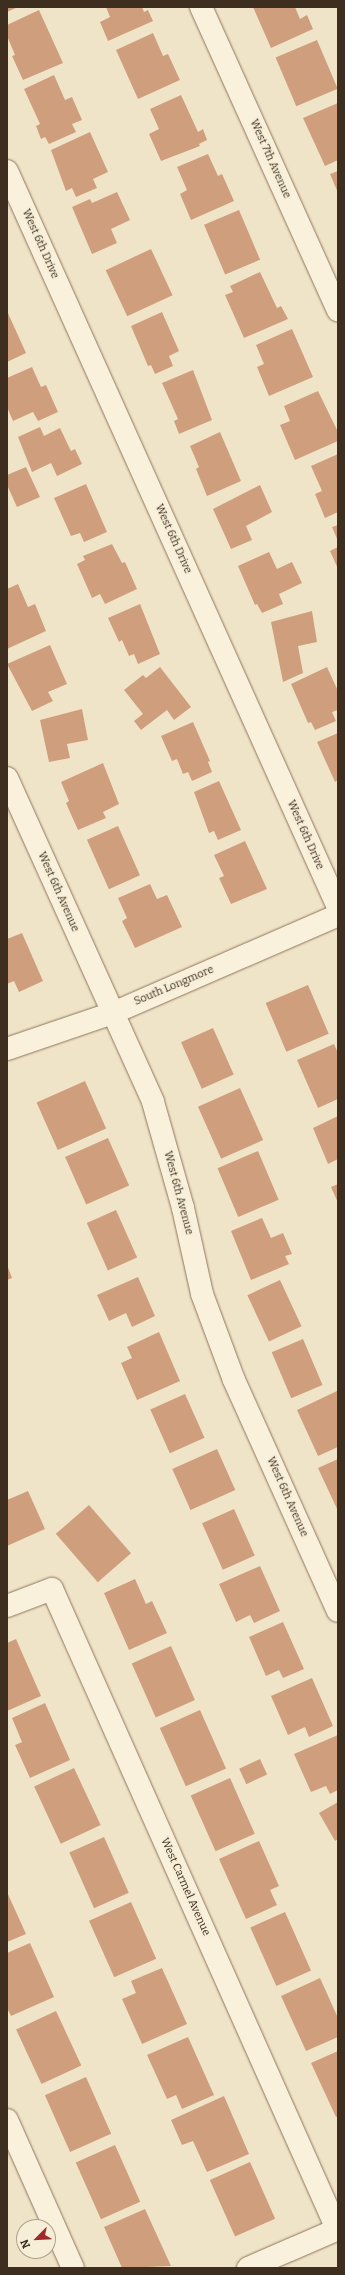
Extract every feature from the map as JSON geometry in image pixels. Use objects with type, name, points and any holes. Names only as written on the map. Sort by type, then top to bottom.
[{"type":"street","name":"West 7th Avenue","points":[[201,7],[338,311]]},
{"type":"street","name":"West 6th Drive","points":[[7,171],[338,907]]},
{"type":"street","name":"West 6th Avenue","points":[[7,778],[153,1102],[183,1208],[202,1294],[234,1380],[338,1611]]},
{"type":"street","name":"South Longmore","points":[[7,1049],[113,1013],[338,915]]},
{"type":"street","name":"West Carmel Avenue","points":[[7,1606],[52,1589],[338,2229]]},
{"type":"street","points":[[7,2120],[73,2268]]},
{"type":"street","points":[[248,2268],[338,2229]]},
{"type":"building","points":[[7,7],[18,7],[7,12]]},
{"type":"building","points":[[106,7],[142,7],[144,12],[148,10],[153,21],[108,41],[100,22],[110,17]]},
{"type":"building","points":[[253,7],[295,7],[300,19],[307,15],[313,29],[271,48]]},
{"type":"building","points":[[39,10],[63,63],[23,80],[12,56],[15,55],[7,36],[7,25]]},
{"type":"building","points":[[153,33],[163,56],[168,54],[180,80],[138,99],[116,50]]},
{"type":"building","points":[[317,40],[338,89],[296,106],[276,58]]},
{"type":"building","points":[[54,75],[65,100],[72,97],[82,120],[72,124],[76,132],[49,144],[45,137],[41,139],[36,126],[40,124],[24,89]]},
{"type":"building","points":[[181,95],[198,132],[203,129],[207,140],[199,144],[200,146],[161,161],[149,134],[159,129],[150,109]]},
{"type":"building","points":[[338,103],[338,160],[325,166],[303,118]]},
{"type":"building","points":[[90,132],[108,172],[93,179],[97,188],[76,197],[72,188],[66,191],[51,150]]},
{"type":"building","points":[[208,154],[218,176],[222,174],[234,201],[191,220],[180,194],[187,190],[177,167]]},
{"type":"building","points":[[338,171],[338,193],[330,174]]},
{"type":"building","points":[[117,192],[130,220],[111,229],[117,243],[92,254],[72,207],[90,199],[92,203]]},
{"type":"building","points":[[239,210],[260,260],[225,275],[204,225]]},
{"type":"building","points":[[151,249],[173,295],[127,316],[106,270]]},
{"type":"building","points":[[260,272],[277,308],[281,306],[288,319],[244,338],[225,295],[233,292],[230,286]]},
{"type":"building","points":[[7,311],[26,353],[7,362]]},
{"type":"building","points":[[162,312],[179,351],[169,356],[173,366],[155,374],[151,365],[148,366],[131,326]]},
{"type":"building","points":[[292,329],[313,377],[269,396],[257,367],[264,364],[256,345]]},
{"type":"building","points":[[32,367],[41,387],[46,385],[58,412],[38,421],[33,412],[13,421],[7,407],[7,378]]},
{"type":"building","points":[[193,370],[212,420],[179,434],[174,421],[178,419],[162,383]]},
{"type":"building","points":[[318,391],[338,432],[338,441],[295,460],[280,425],[290,421],[284,406]]},
{"type":"building","points":[[40,427],[44,436],[60,428],[71,451],[75,449],[82,464],[57,476],[51,463],[32,472],[18,437]]},
{"type":"building","points":[[220,432],[241,481],[207,496],[196,469],[199,467],[190,446]]},
{"type":"building","points":[[338,454],[338,512],[325,518],[315,494],[322,491],[311,466]]},
{"type":"building","points":[[26,467],[40,497],[17,507],[7,485],[7,475]]},
{"type":"building","points":[[86,484],[107,532],[84,542],[80,533],[71,536],[54,498]]},
{"type":"building","points":[[260,485],[272,512],[246,526],[252,540],[231,549],[213,509]]},
{"type":"building","points":[[338,525],[338,541],[332,527]]},
{"type":"building","points":[[112,544],[122,563],[125,562],[137,589],[105,604],[100,594],[92,598],[77,564],[85,560],[83,556]]},
{"type":"building","points":[[338,547],[338,569],[330,551]]},
{"type":"building","points":[[269,552],[277,569],[292,562],[302,583],[279,594],[283,604],[262,613],[257,604],[255,605],[238,566]]},
{"type":"building","points":[[18,584],[28,607],[35,604],[46,631],[7,649],[7,589]]},
{"type":"building","points":[[140,604],[160,654],[138,664],[134,654],[129,656],[122,640],[119,642],[108,618]]},
{"type":"building","points":[[312,611],[317,642],[298,646],[303,673],[283,682],[271,622]]},
{"type":"building","points":[[50,645],[67,684],[48,692],[53,701],[32,711],[7,664]]},
{"type":"building","points":[[160,667],[191,707],[174,720],[167,710],[141,730],[134,721],[143,714],[124,690],[143,675],[146,678]]},
{"type":"building","points":[[327,667],[338,691],[338,710],[332,712],[336,721],[315,730],[311,722],[308,723],[291,684]]},
{"type":"building","points":[[82,709],[88,740],[67,744],[70,758],[49,762],[40,720]]},
{"type":"building","points":[[193,722],[210,761],[208,762],[212,772],[192,781],[188,772],[183,774],[177,759],[172,761],[161,736]]},
{"type":"building","points":[[338,733],[338,780],[335,782],[317,742]]},
{"type":"building","points":[[103,763],[119,804],[103,812],[106,818],[78,830],[66,803],[69,801],[61,782]]},
{"type":"building","points":[[219,781],[241,830],[218,840],[214,831],[209,833],[194,792]]},
{"type":"building","points":[[118,826],[140,875],[109,889],[87,840]]},
{"type":"building","points":[[245,841],[267,889],[231,904],[219,878],[224,876],[214,855]]},
{"type":"building","points":[[150,884],[157,899],[167,895],[182,927],[135,948],[122,921],[127,918],[118,898]]},
{"type":"building","points":[[22,933],[43,981],[19,992],[14,981],[7,984],[7,939]]},
{"type":"building","points":[[308,985],[329,1034],[286,1052],[266,1003]]},
{"type":"building","points":[[213,1028],[234,1075],[202,1089],[181,1042]]},
{"type":"building","points":[[334,1044],[338,1053],[338,1099],[318,1108],[297,1060]]},
{"type":"building","points":[[85,1081],[106,1129],[58,1150],[37,1103]]},
{"type":"building","points":[[240,1088],[263,1140],[221,1159],[198,1107]]},
{"type":"building","points":[[338,1116],[338,1159],[328,1164],[313,1128]]},
{"type":"building","points":[[108,1138],[129,1186],[86,1205],[65,1157]]},
{"type":"building","points":[[258,1151],[279,1200],[238,1217],[217,1168]]},
{"type":"building","points":[[338,1184],[338,1203],[331,1187]]},
{"type":"building","points":[[116,1210],[137,1258],[108,1271],[87,1223]]},
{"type":"building","points":[[262,1218],[271,1238],[283,1233],[292,1254],[285,1256],[289,1264],[251,1280],[231,1231]]},
{"type":"building","points":[[7,1265],[12,1278],[7,1280]]},
{"type":"building","points":[[138,1277],[155,1316],[132,1327],[126,1313],[109,1321],[97,1295]]},
{"type":"building","points":[[280,1280],[302,1326],[269,1341],[247,1295]]},
{"type":"building","points":[[159,1332],[180,1381],[137,1400],[121,1363],[132,1358],[127,1347]]},
{"type":"building","points":[[303,1339],[323,1385],[291,1398],[272,1352]]},
{"type":"building","points":[[337,1391],[338,1447],[318,1456],[297,1410]]},
{"type":"building","points":[[185,1394],[205,1438],[170,1453],[150,1409]]},
{"type":"building","points":[[217,1449],[235,1490],[191,1510],[172,1469]]},
{"type":"building","points":[[338,1459],[338,1511],[318,1468]]},
{"type":"building","points":[[28,1491],[45,1529],[7,1546],[7,1500]]},
{"type":"building","points":[[89,1505],[131,1553],[98,1582],[56,1534]]},
{"type":"building","points":[[234,1509],[255,1556],[223,1570],[202,1523]]},
{"type":"building","points":[[260,1566],[280,1611],[254,1623],[250,1615],[236,1622],[219,1584]]},
{"type":"building","points":[[135,1579],[146,1604],[152,1601],[167,1633],[129,1650],[104,1593]]},
{"type":"building","points":[[283,1622],[304,1669],[283,1678],[279,1670],[266,1676],[249,1637]]},
{"type":"building","points":[[16,1639],[41,1696],[7,1711],[7,1643]]},
{"type":"building","points":[[171,1646],[195,1700],[156,1717],[132,1663]]},
{"type":"building","points":[[312,1678],[333,1726],[309,1737],[305,1727],[288,1735],[271,1696]]},
{"type":"building","points":[[45,1703],[70,1760],[30,1778],[15,1745],[22,1742],[12,1718]]},
{"type":"building","points":[[200,1710],[226,1768],[186,1786],[160,1728]]},
{"type":"building","points":[[338,1735],[338,1790],[330,1794],[326,1786],[311,1792],[294,1754]]},
{"type":"building","points":[[260,1759],[267,1774],[246,1784],[239,1769]]},
{"type":"building","points":[[74,1768],[101,1825],[61,1844],[34,1787]]},
{"type":"building","points":[[230,1778],[255,1834],[216,1851],[191,1795]]},
{"type":"building","points":[[338,1802],[338,1839],[335,1841],[319,1813]]},
{"type":"building","points":[[104,1837],[129,1893],[94,1908],[69,1852]]},
{"type":"building","points":[[259,1841],[279,1886],[270,1890],[277,1905],[246,1919],[219,1859]]},
{"type":"building","points":[[7,1892],[26,1934],[7,1942]]},
{"type":"building","points":[[131,1902],[156,1959],[114,1977],[89,1921]]},
{"type":"building","points":[[285,1912],[311,1970],[276,1986],[250,1927]]},
{"type":"building","points":[[30,1943],[54,1997],[11,2016],[7,2008],[7,1953]]},
{"type":"building","points":[[162,1968],[187,2024],[142,2044],[122,1999],[136,1993],[131,1981]]},
{"type":"building","points":[[320,1978],[338,2018],[338,2037],[306,2051],[281,1996]]},
{"type":"building","points":[[56,2011],[81,2065],[41,2084],[16,2030]]},
{"type":"building","points":[[188,2037],[214,2095],[182,2109],[176,2095],[167,2099],[147,2055]]},
{"type":"building","points":[[338,2051],[338,2116],[336,2117],[311,2063]]},
{"type":"building","points":[[86,2077],[111,2134],[70,2152],[45,2095]]},
{"type":"building","points":[[224,2096],[249,2154],[207,2172],[193,2141],[182,2145],[171,2120]]},
{"type":"building","points":[[115,2145],[140,2202],[101,2219],[76,2162]]},
{"type":"building","points":[[250,2162],[275,2219],[235,2237],[210,2180]]},
{"type":"building","points":[[145,2209],[171,2266],[122,2268],[104,2227]]}]
